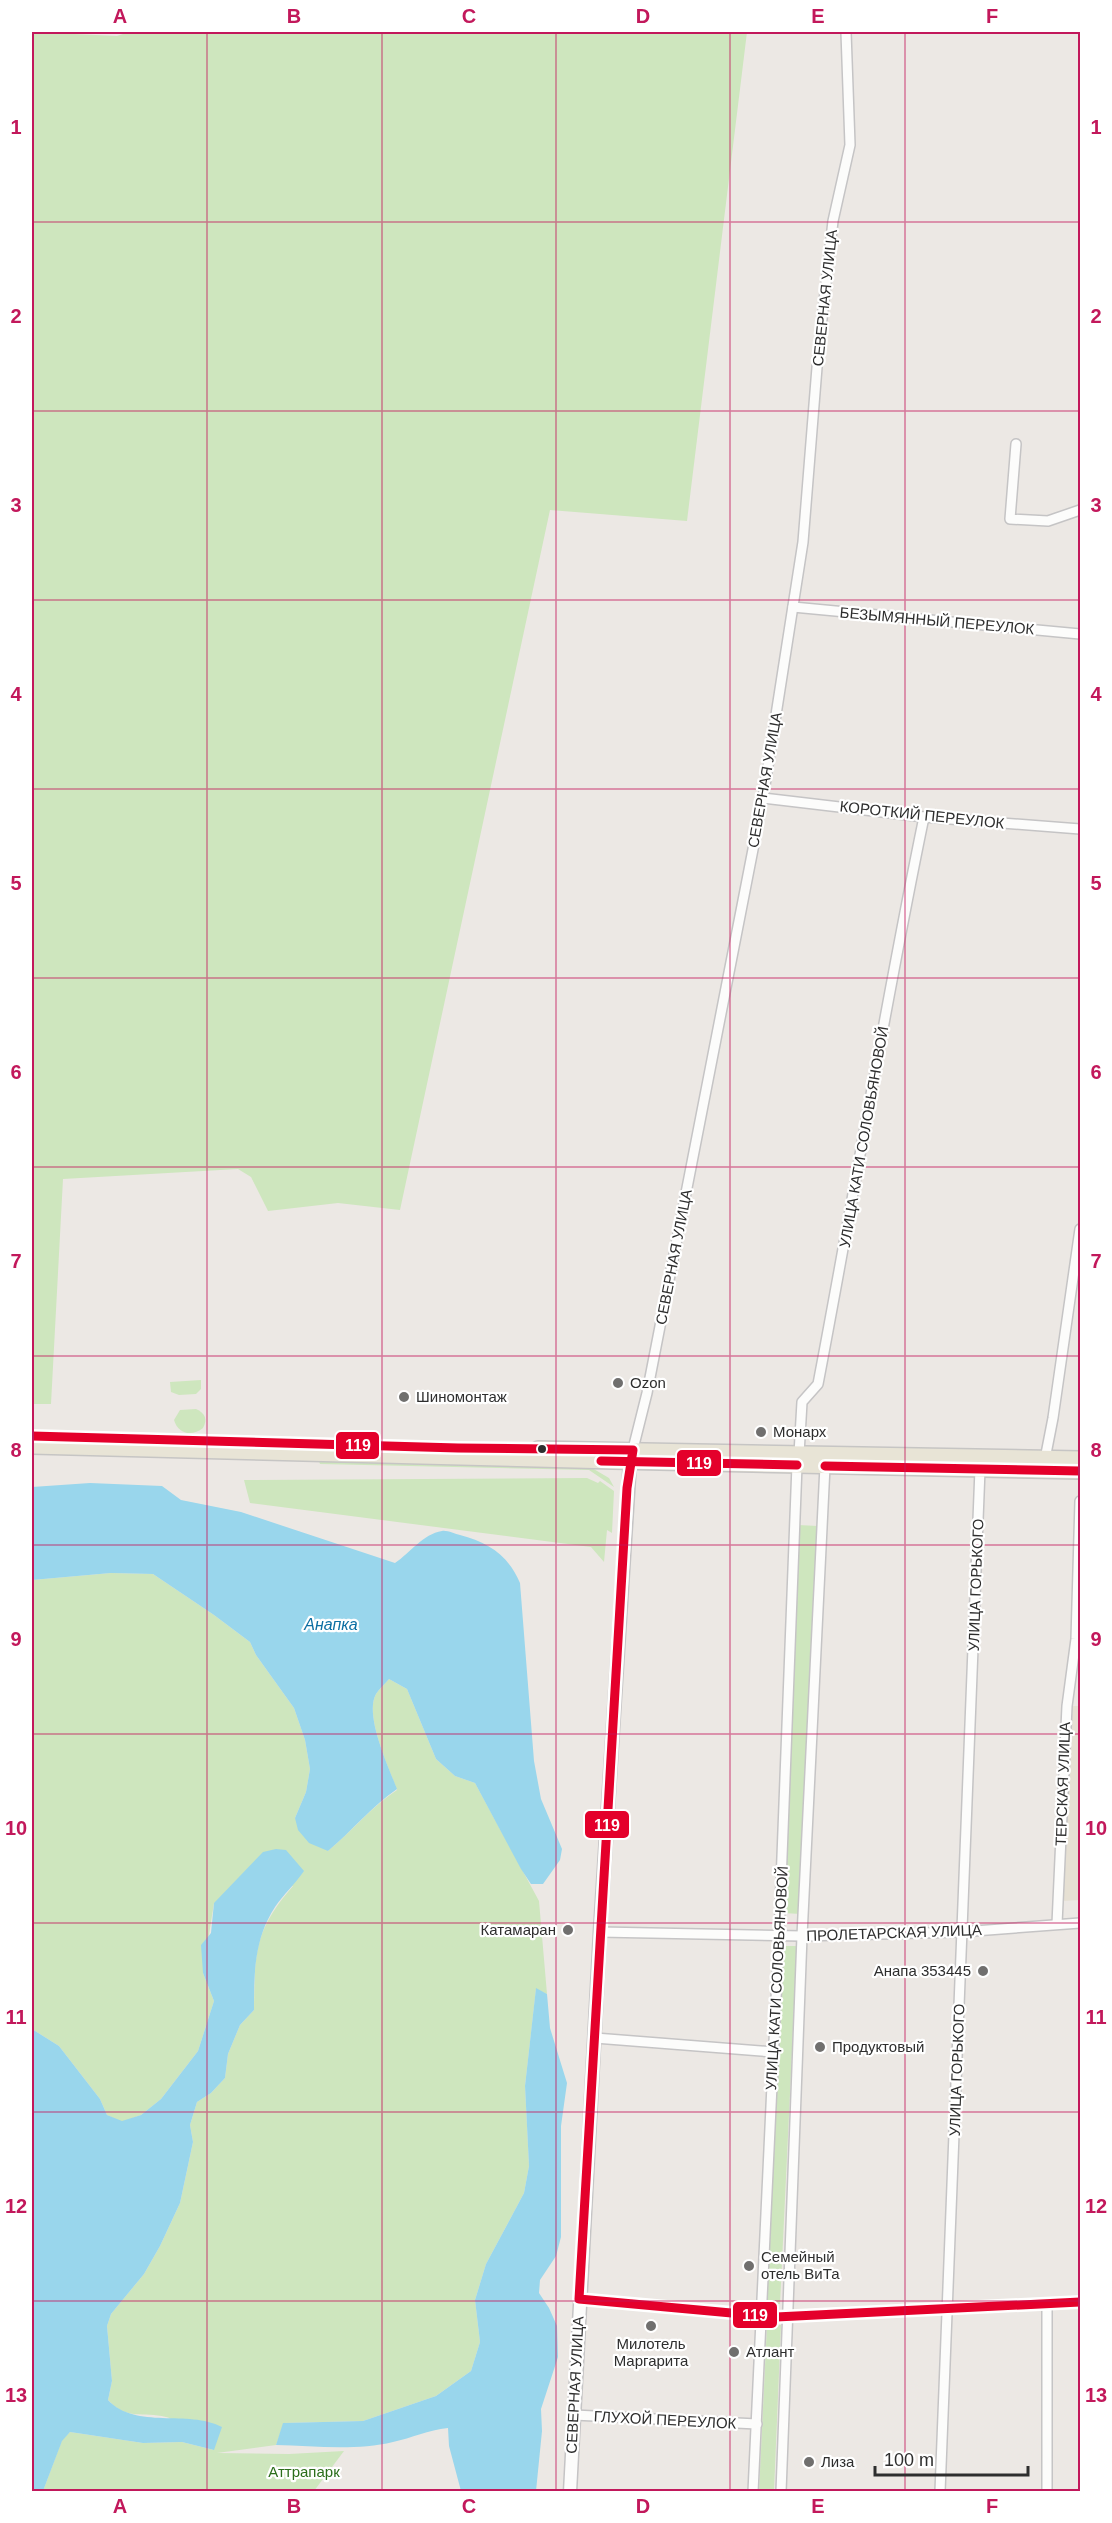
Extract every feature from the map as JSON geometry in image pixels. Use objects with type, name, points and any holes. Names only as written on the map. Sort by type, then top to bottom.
[{"type":"main road","points":[[32,1436],[170,1445]]},
{"type":"main road","points":[[32,1446],[216,1445],[798,1459],[1080,1459]]},
{"type":"main road","points":[[798,1459],[825,1466],[1080,1471]]},
{"type":"street","name":"СЕВЕРНАЯ УЛИЦА","points":[[570,2492],[600,1932],[632,1456],[651,1371],[763,798],[803,542],[833,221],[850,144],[846,32]]},
{"type":"street","points":[[1016,444],[1010,519],[1048,521],[1080,510]]},
{"type":"street","name":"БЕЗЫМЯННЫЙ ПЕРЕУЛОК","points":[[793,607],[1080,634]]},
{"type":"street","name":"КОРОТКИЙ ПЕРЕУЛОК","points":[[763,798],[924,817],[1080,829]]},
{"type":"street","name":"УЛИЦА КАТИ СОЛОВЬЯНОВОЙ","points":[[753,2492],[802,1402],[818,1384],[897,948],[924,817]]},
{"type":"street","points":[[1045,1459],[1080,1229]]},
{"type":"street","name":"УЛИЦА КАТИ СОЛОВЬЯНОВОЙ","points":[[781,2492],[802,1936],[825,1466]]},
{"type":"street","name":"УЛИЦА ГОРЬКОГО","points":[[940,2492],[949,2309],[961,1932],[980,1469]]},
{"type":"street","name":"ТЕРСКАЯ УЛИЦА","points":[[1057,1924],[1067,1706],[1076,1639],[1080,1501]]},
{"type":"street","name":"ПРОЛЕТАРСКАЯ УЛИЦА","points":[[600,1932],[802,1936],[961,1932],[1080,1923]]},
{"type":"street","points":[[595,2038],[773,2052]]},
{"type":"street","points":[[579,2298],[788,2317],[1080,2302]]},
{"type":"street","points":[[1047,2304],[1047,2492]]},
{"type":"street","name":"ГЛУХОЙ ПЕРЕУЛОК","points":[[574,2415],[757,2424]]},
{"type":"shaded area","points":[[1070,1706],[1080,1706],[1080,1900],[1062,1901]]},
{"type":"green space","points":[[32,32],[117,36],[129,32],[747,32],[687,521],[550,510],[400,1210],[338,1203],[268,1211],[251,1177],[238,1169],[63,1179],[51,1404],[32,1404]]},
{"type":"green space","points":[[201,1380],[201,1389],[196,1394],[179,1395],[171,1392],[170,1382]]},
{"type":"green space","points":[[196,1409],[205,1417],[203,1428],[194,1433],[182,1431],[174,1420],[180,1410]]},
{"type":"green space","points":[[317,1456],[592,1468],[609,1478],[614,1487],[589,1470],[320,1464]]},
{"type":"green space","points":[[587,1478],[598,1483],[600,1481],[614,1491],[612,1533],[607,1530],[604,1562],[591,1547],[250,1503],[244,1480]]},
{"type":"green space","points":[[798,1525],[818,1526],[801,1914],[783,1913]]},
{"type":"green space","name":"Аттрапарк","points":[[111,1573],[153,1574],[250,1642],[256,1655],[294,1708],[305,1740],[310,1769],[306,1792],[295,1818],[328,1851],[397,1790],[379,1742],[373,1715],[376,1694],[389,1679],[407,1689],[436,1759],[455,1776],[475,1783],[539,1901],[547,1994],[536,1989],[525,2086],[529,2166],[524,2193],[486,2264],[475,2300],[480,2342],[471,2371],[436,2396],[363,2421],[284,2423],[276,2445],[217,2453],[289,2454],[344,2451],[314,2491],[43,2491],[62,2440],[70,2432],[143,2443],[182,2442],[214,2450],[183,2426],[166,2417],[122,2411],[108,2400],[112,2381],[107,2326],[111,2314],[144,2274],[180,2203],[193,2142],[190,2125],[197,2102],[211,2093],[225,2078],[228,2054],[240,2025],[254,2010],[256,1957],[259,1943],[271,1916],[293,1886],[214,1903],[203,1973],[214,2001],[198,2051],[161,2099],[141,2115],[122,2122],[107,2115],[100,2099],[59,2046],[32,2029],[32,1580]]},
{"type":"green space","points":[[781,1946],[797,1946],[780,2304],[767,2304]]},
{"type":"green space","points":[[767,2325],[781,2325],[774,2491],[759,2492]]},
{"type":"water","name":"Анапка","points":[[90,1483],[162,1486],[181,1500],[241,1512],[395,1563],[429,1536],[444,1531],[480,1542],[504,1558],[520,1583],[534,1761],[541,1799],[562,1849],[560,1860],[543,1884],[531,1884],[475,1783],[455,1776],[436,1759],[407,1689],[389,1679],[376,1694],[373,1715],[379,1742],[397,1789],[328,1851],[309,1843],[298,1830],[295,1818],[306,1792],[310,1769],[305,1740],[294,1708],[256,1655],[250,1642],[153,1574],[111,1573],[32,1580],[32,1487]]},
{"type":"water","points":[[276,1849],[286,1850],[304,1871],[275,1907],[263,1932],[255,1970],[254,2010],[240,2025],[228,2054],[225,2078],[211,2093],[197,2102],[190,2125],[193,2142],[180,2203],[144,2274],[111,2314],[107,2326],[112,2381],[108,2400],[120,2409],[133,2414],[147,2417],[194,2419],[222,2427],[214,2450],[182,2442],[143,2443],[70,2432],[62,2441],[43,2491],[32,2491],[32,2029],[59,2046],[100,2099],[107,2115],[122,2121],[141,2115],[161,2099],[198,2051],[214,2001],[203,1973],[201,1945],[211,1933],[214,1903],[263,1852]]},
{"type":"water","points":[[536,1988],[547,1994],[550,2028],[567,2083],[561,2126],[561,2237],[556,2256],[540,2280],[539,2293],[557,2326],[558,2357],[541,2409],[542,2431],[536,2491],[461,2491],[449,2446],[448,2428],[379,2445],[335,2447],[276,2445],[283,2423],[363,2421],[436,2396],[471,2371],[480,2342],[475,2300],[486,2264],[524,2193],[529,2166],[525,2086]]},
{"type":"transit line","name":"119","points":[[32,1436],[458,1448],[633,1450],[627,1488],[579,2299],[776,2317],[1080,2302]]},
{"type":"transit line","name":"119","points":[[601,1461],[797,1465]]},
{"type":"transit line","name":"119","points":[[825,1466],[1080,1471]]},
{"type":"place","name":"Ozon","points":[[618,1383]]},
{"type":"place","name":"Шиномонтаж","points":[[404,1397]]},
{"type":"place","name":"Монарх","points":[[761,1432]]},
{"type":"place","name":"Катамаран","points":[[568,1930]]},
{"type":"place","name":"Анапа 353445","points":[[983,1971]]},
{"type":"place","name":"Продуктовый","points":[[820,2047]]},
{"type":"place","name":"Семейный отель ВиТа","points":[[749,2266]]},
{"type":"place","name":"Милотель Маргарита","points":[[651,2326]]},
{"type":"place","name":"Атлант","points":[[734,2352]]},
{"type":"place","name":"Лиза","points":[[809,2462]]}]
